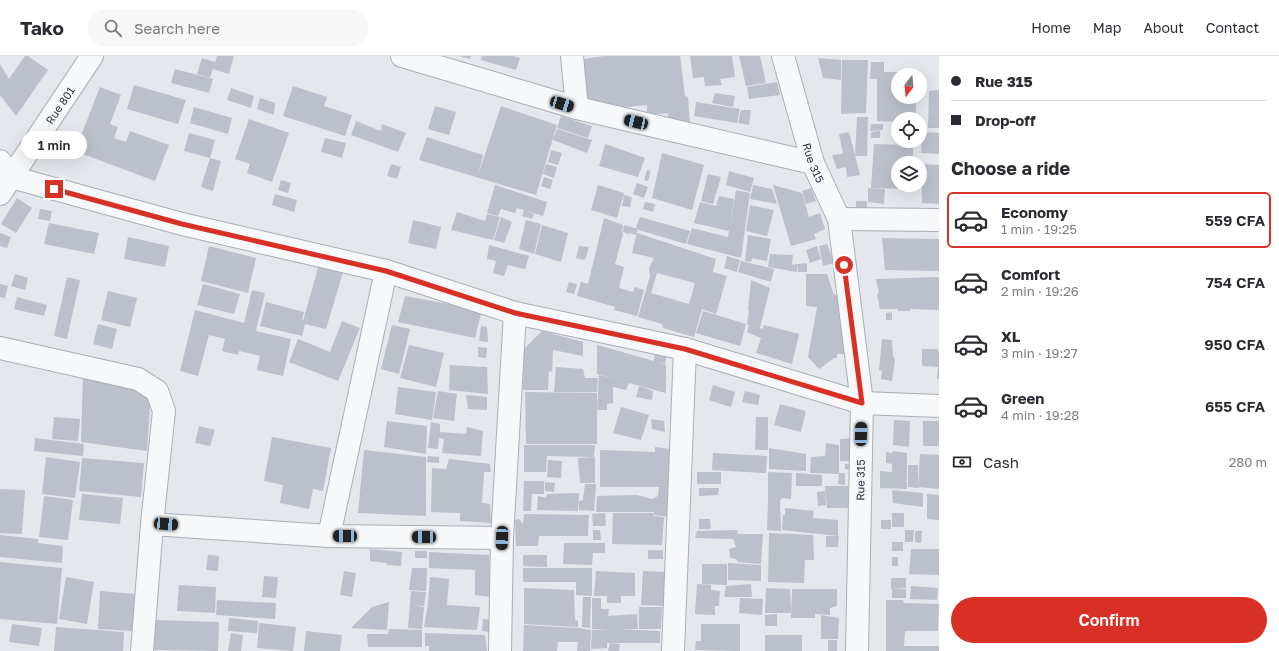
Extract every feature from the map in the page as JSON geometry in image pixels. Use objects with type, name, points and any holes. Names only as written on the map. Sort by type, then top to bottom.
[{"type":"street","name":"Rue 801","points":[[4,177],[92,56]]},
{"type":"street","points":[[402,56],[577,108],[813,163]]},
{"type":"street","points":[[572,56],[577,108]]},
{"type":"street","name":"Rue 315","points":[[783,56],[813,163],[839,219],[862,403],[857,651]]},
{"type":"street","points":[[4,177],[182,224],[386,271],[515,313],[685,349],[862,403],[939,406]]},
{"type":"street","points":[[839,219],[939,220]]},
{"type":"street","points":[[330,536],[386,271]]},
{"type":"street","points":[[500,651],[502,538],[515,313]]},
{"type":"street","points":[[0,348],[138,379],[156,391],[164,411],[152,524],[142,651]]},
{"type":"street","points":[[673,651],[685,349]]},
{"type":"street","points":[[152,524],[330,536],[502,538]]},
{"type":"building","points":[[25,56],[28,56],[48,70],[16,116],[0,95],[0,64],[9,79]]},
{"type":"building","points":[[217,56],[234,56],[229,74],[213,69]]},
{"type":"building","points":[[459,56],[471,56],[470,59]]},
{"type":"building","points":[[482,56],[513,56],[520,58],[516,70],[481,60]]},
{"type":"building","points":[[604,56],[680,56],[685,96],[688,97],[690,124],[669,124],[668,113],[647,115],[647,105],[618,108],[587,99],[584,59]]},
{"type":"building","points":[[690,56],[732,56],[735,77],[720,79],[722,85],[705,86],[704,77],[693,78]]},
{"type":"building","points":[[739,56],[760,56],[766,83],[746,86]]},
{"type":"building","points":[[202,58],[215,62],[210,78],[197,74]]},
{"type":"building","points":[[818,58],[841,60],[841,80],[823,78]]},
{"type":"building","points":[[842,60],[868,60],[866,113],[841,114]]},
{"type":"building","points":[[871,62],[884,62],[884,72],[891,72],[891,104],[916,104],[916,112],[891,112],[891,122],[877,121],[877,79],[870,79]]},
{"type":"building","points":[[175,69],[213,79],[209,93],[171,83]]},
{"type":"building","points":[[777,82],[780,95],[749,99],[747,87]]},
{"type":"building","points":[[134,85],[186,100],[178,124],[127,109]]},
{"type":"building","points":[[293,86],[327,97],[324,106],[352,115],[345,136],[283,116]]},
{"type":"building","points":[[100,87],[121,95],[110,124],[118,127],[114,138],[126,142],[130,131],[169,145],[155,181],[75,151]]},
{"type":"building","points":[[231,88],[254,96],[251,108],[227,100]]},
{"type":"building","points":[[939,90],[939,128],[928,128],[929,91]]},
{"type":"building","points":[[715,93],[735,96],[733,107],[712,103]]},
{"type":"building","points":[[260,98],[275,103],[274,115],[257,109]]},
{"type":"building","points":[[696,102],[740,109],[737,123],[694,116]]},
{"type":"building","points":[[435,106],[456,112],[449,135],[428,129]]},
{"type":"building","points":[[501,106],[557,125],[536,195],[419,160],[427,137],[483,155],[478,175]]},
{"type":"building","points":[[194,107],[232,118],[228,134],[190,123]]},
{"type":"building","points":[[741,110],[751,110],[749,125],[738,123]]},
{"type":"building","points":[[561,116],[592,126],[588,138],[557,128]]},
{"type":"building","points":[[857,117],[868,117],[867,156],[855,156]]},
{"type":"building","points":[[249,119],[289,133],[272,182],[247,173],[250,164],[235,159]]},
{"type":"building","points":[[356,121],[381,131],[382,124],[406,133],[398,152],[351,135]]},
{"type":"building","points":[[871,124],[883,124],[883,130],[870,131]]},
{"type":"building","points":[[557,129],[592,140],[587,153],[553,140]]},
{"type":"building","points":[[880,131],[880,138],[871,138],[871,132]]},
{"type":"building","points":[[849,132],[860,175],[847,177],[846,167],[837,169],[832,155],[843,154],[839,134]]},
{"type":"building","points":[[927,132],[939,133],[939,154],[921,153],[921,148],[927,148]]},
{"type":"building","points":[[189,133],[215,140],[210,158],[184,151]]},
{"type":"building","points":[[325,138],[346,143],[342,158],[321,152]]},
{"type":"building","points":[[605,144],[645,158],[638,177],[599,166]]},
{"type":"building","points":[[874,144],[891,144],[891,148],[913,148],[913,156],[891,156],[891,188],[871,188]]},
{"type":"building","points":[[551,150],[562,153],[558,165],[548,162]]},
{"type":"building","points":[[662,153],[704,165],[692,210],[652,198]]},
{"type":"building","points":[[210,158],[221,161],[213,191],[201,187]]},
{"type":"building","points":[[391,164],[401,167],[397,179],[387,176]]},
{"type":"building","points":[[546,164],[557,167],[554,178],[543,174]]},
{"type":"building","points":[[927,164],[939,165],[939,204],[922,203],[922,192],[927,192]]},
{"type":"building","points":[[647,170],[651,171],[648,181],[644,180]]},
{"type":"building","points":[[729,171],[754,178],[750,192],[726,185]]},
{"type":"building","points":[[708,174],[721,177],[713,204],[701,201]]},
{"type":"building","points":[[544,177],[553,180],[550,189],[541,186]]},
{"type":"building","points":[[281,180],[291,183],[288,193],[278,190]]},
{"type":"building","points":[[637,183],[648,187],[644,198],[633,194]]},
{"type":"building","points":[[495,185],[547,202],[543,216],[517,208],[515,213],[501,209],[498,216],[487,213]]},
{"type":"building","points":[[598,185],[624,193],[617,218],[591,210]]},
{"type":"building","points":[[753,185],[772,189],[777,204],[750,199]]},
{"type":"building","points":[[773,185],[802,193],[809,217],[820,213],[825,229],[814,234],[816,239],[791,246]]},
{"type":"building","points":[[811,188],[816,201],[806,204],[802,191]]},
{"type":"building","points":[[868,188],[885,189],[884,204],[868,202]]},
{"type":"building","points":[[736,190],[750,193],[741,258],[687,244],[692,228],[728,237],[729,231],[694,223],[700,202],[716,206],[719,196],[734,199],[730,227]]},
{"type":"building","points":[[275,194],[297,200],[294,212],[272,205]]},
{"type":"building","points":[[624,195],[632,197],[630,207],[622,206]]},
{"type":"building","points":[[17,198],[32,208],[16,233],[1,224]]},
{"type":"building","points":[[856,201],[867,201],[867,209],[856,208]]},
{"type":"building","points":[[645,202],[655,204],[653,212],[643,209]]},
{"type":"building","points":[[750,205],[774,210],[767,236],[746,231]]},
{"type":"building","points":[[40,209],[52,211],[50,221],[38,219]]},
{"type":"building","points":[[524,210],[534,214],[532,219],[522,216]]},
{"type":"building","points":[[457,212],[485,221],[487,214],[500,217],[493,240],[451,230]]},
{"type":"building","points":[[501,217],[512,222],[504,243],[494,240]]},
{"type":"building","points":[[640,217],[690,231],[686,244],[639,230],[636,227]]},
{"type":"building","points":[[604,218],[623,225],[623,234],[615,264],[624,267],[619,288],[633,292],[635,287],[644,290],[637,316],[614,310],[615,307],[577,296],[581,282],[588,284]]},
{"type":"building","points":[[413,220],[441,227],[436,249],[408,243]]},
{"type":"building","points":[[526,220],[541,224],[534,254],[519,249]]},
{"type":"building","points":[[49,223],[99,233],[94,254],[44,244]]},
{"type":"building","points":[[542,225],[568,233],[561,262],[535,254]]},
{"type":"building","points":[[624,225],[638,229],[636,235],[629,233],[629,235],[623,232]]},
{"type":"building","points":[[0,233],[11,237],[7,248],[0,246]]},
{"type":"building","points":[[637,233],[716,259],[710,283],[713,272],[727,276],[716,314],[702,309],[694,337],[663,328],[662,324],[638,317],[650,276],[649,268],[654,258],[632,253]],"holes":[[[657,273],[695,283],[689,304],[651,293]]]},
{"type":"building","points":[[748,235],[771,239],[767,261],[752,258],[751,262],[745,261]]},
{"type":"building","points":[[128,237],[169,246],[165,267],[124,259]]},
{"type":"building","points":[[882,238],[939,239],[939,271],[885,270]]},
{"type":"building","points":[[827,244],[834,263],[823,266],[819,246]]},
{"type":"building","points":[[489,245],[529,256],[525,269],[508,265],[504,276],[493,273],[496,261],[487,259]]},
{"type":"building","points":[[209,246],[256,258],[248,293],[201,281]]},
{"type":"building","points":[[579,246],[589,247],[585,260],[576,258]]},
{"type":"building","points":[[817,246],[821,259],[810,263],[806,250]]},
{"type":"building","points":[[770,254],[793,255],[792,265],[798,264],[797,272],[768,267]]},
{"type":"building","points":[[727,256],[740,260],[737,272],[724,268]]},
{"type":"building","points":[[320,261],[344,269],[326,329],[305,324],[302,336],[260,326],[266,302],[304,312],[303,321]]},
{"type":"building","points":[[741,261],[774,269],[771,282],[738,272]]},
{"type":"building","points":[[807,263],[807,272],[798,272],[798,264]]},
{"type":"building","points":[[15,274],[28,278],[25,290],[11,286]]},
{"type":"building","points":[[806,274],[827,274],[834,295],[843,292],[846,354],[837,354],[837,358],[834,358],[819,369],[808,357],[817,307],[806,306]]},
{"type":"building","points":[[67,277],[80,280],[67,339],[54,336]]},
{"type":"building","points":[[939,277],[939,310],[911,309],[910,311],[898,311],[897,309],[880,309],[876,279]]},
{"type":"building","points":[[751,280],[770,288],[760,328],[763,329],[764,325],[799,334],[792,364],[756,353],[761,338],[747,332],[749,325],[747,324]]},
{"type":"building","points":[[569,282],[577,284],[574,294],[566,292]]},
{"type":"building","points":[[0,284],[8,286],[5,298],[0,297]]},
{"type":"building","points":[[203,284],[240,294],[234,314],[197,305]]},
{"type":"building","points":[[252,290],[265,293],[256,331],[291,339],[283,376],[257,370],[260,356],[239,351],[238,355],[222,351],[225,339],[209,335],[198,376],[180,371],[195,310],[244,323]]},
{"type":"building","points":[[108,291],[137,298],[130,327],[101,320]]},
{"type":"building","points":[[405,296],[482,310],[475,338],[398,322]]},
{"type":"building","points":[[17,297],[47,305],[44,316],[14,309]]},
{"type":"building","points":[[703,311],[746,324],[740,346],[696,333]]},
{"type":"building","points":[[892,312],[892,320],[886,320],[886,313]]},
{"type":"building","points":[[342,321],[360,328],[338,381],[289,362],[298,339],[330,352]]},
{"type":"building","points":[[98,324],[117,329],[112,349],[93,344]]},
{"type":"building","points":[[392,325],[410,329],[399,374],[381,369]]},
{"type":"building","points":[[481,326],[487,327],[488,342],[479,341]]},
{"type":"building","points":[[542,331],[583,342],[583,356],[553,350],[552,372],[549,371],[548,390],[523,390],[524,349]]},
{"type":"building","points":[[882,339],[892,340],[893,356],[895,359],[892,381],[881,379],[882,371],[879,370]]},
{"type":"building","points":[[409,345],[444,353],[436,387],[400,378]]},
{"type":"building","points":[[597,345],[654,361],[655,352],[667,355],[665,364],[657,362],[666,365],[666,393],[629,383],[626,390],[613,387],[613,403],[607,404],[607,410],[597,410],[599,375],[617,379],[597,374]]},
{"type":"building","points":[[478,347],[487,348],[486,358],[478,357]]},
{"type":"building","points":[[922,349],[938,349],[939,379],[937,379],[938,367],[922,366]]},
{"type":"building","points":[[450,365],[487,367],[488,394],[449,390]]},
{"type":"building","points":[[556,367],[583,369],[585,378],[598,378],[597,392],[554,392]]},
{"type":"building","points":[[83,376],[151,393],[147,451],[81,442]]},
{"type":"building","points":[[713,385],[735,392],[731,407],[709,400]]},
{"type":"building","points":[[639,386],[653,391],[652,400],[636,397]]},
{"type":"building","points":[[398,387],[436,392],[432,420],[395,414]]},
{"type":"building","points":[[438,391],[457,394],[454,421],[433,418]]},
{"type":"building","points":[[745,391],[760,395],[758,405],[742,402]]},
{"type":"building","points":[[525,392],[597,393],[597,444],[526,444]]},
{"type":"building","points":[[466,395],[487,397],[487,410],[468,409]]},
{"type":"building","points":[[780,404],[806,411],[801,432],[774,425]]},
{"type":"building","points":[[621,407],[649,415],[641,440],[613,433]]},
{"type":"building","points":[[54,417],[80,419],[78,441],[52,439]]},
{"type":"building","points":[[756,417],[768,417],[768,450],[755,450]]},
{"type":"building","points":[[651,419],[664,421],[665,432],[652,429]]},
{"type":"building","points":[[894,420],[910,421],[909,447],[893,445]]},
{"type":"building","points":[[387,421],[427,426],[426,454],[384,447]]},
{"type":"building","points":[[923,421],[939,421],[939,446],[923,446]]},
{"type":"building","points":[[431,422],[440,424],[440,432],[466,434],[467,427],[483,431],[481,456],[442,453],[444,439],[439,438],[438,449],[428,448]]},
{"type":"building","points":[[199,426],[215,430],[210,446],[195,443]]},
{"type":"building","points":[[272,437],[331,448],[323,491],[313,489],[309,509],[280,503],[283,485],[264,481]]},
{"type":"building","points":[[35,438],[84,444],[83,456],[34,451]]},
{"type":"building","points":[[854,438],[853,461],[840,461],[840,439]]},
{"type":"building","points":[[826,443],[839,445],[839,474],[810,473],[811,457],[825,456]]},
{"type":"building","points":[[524,445],[595,445],[594,457],[547,456],[546,472],[524,472]]},
{"type":"building","points":[[655,447],[670,449],[669,517],[654,515],[654,512],[596,512],[597,496],[637,495],[652,499],[658,496],[659,487],[600,487],[600,450],[655,452]]},
{"type":"building","points":[[769,448],[806,454],[806,471],[769,469]]},
{"type":"building","points":[[364,450],[426,457],[426,516],[358,513]]},
{"type":"building","points":[[893,451],[907,453],[907,489],[880,488],[880,471],[892,472],[892,464],[886,463],[886,452],[892,453]]},
{"type":"building","points":[[713,453],[767,456],[766,473],[712,470]]},
{"type":"building","points":[[920,454],[939,455],[939,489],[918,487]]},
{"type":"building","points":[[428,456],[439,457],[439,463],[427,462]]},
{"type":"building","points":[[46,457],[80,462],[75,498],[42,494]]},
{"type":"building","points":[[595,457],[595,483],[580,483],[578,458]]},
{"type":"building","points":[[82,458],[144,463],[141,497],[79,491]]},
{"type":"building","points":[[449,459],[490,464],[491,472],[484,472],[482,503],[490,504],[491,523],[460,521],[460,513],[431,512],[432,468],[446,469]]},
{"type":"building","points":[[548,460],[562,461],[561,478],[547,477]]},
{"type":"building","points":[[845,464],[852,464],[852,470],[845,469]]},
{"type":"building","points":[[908,465],[918,465],[918,488],[908,487]]},
{"type":"building","points":[[697,472],[721,472],[721,484],[697,484]]},
{"type":"building","points":[[768,472],[792,473],[791,499],[782,498],[780,501],[781,531],[767,530]]},
{"type":"building","points":[[796,473],[822,475],[822,486],[796,486]]},
{"type":"building","points":[[839,473],[845,473],[845,485],[838,484]]},
{"type":"building","points":[[524,481],[544,481],[544,494],[532,494],[531,511],[523,511]]},
{"type":"building","points":[[545,482],[555,483],[554,492],[545,491]]},
{"type":"building","points":[[585,484],[596,484],[594,511],[579,510],[579,501],[583,500]]},
{"type":"building","points":[[825,486],[848,486],[848,508],[827,508]]},
{"type":"building","points":[[699,488],[719,488],[718,495],[699,496]]},
{"type":"building","points":[[0,489],[25,490],[22,534],[0,533]]},
{"type":"building","points":[[892,490],[923,493],[923,507],[893,503]]},
{"type":"building","points":[[825,491],[826,505],[818,506],[817,492]]},
{"type":"building","points":[[579,493],[578,511],[537,510],[538,496],[546,498],[547,494]]},
{"type":"building","points":[[82,494],[123,498],[120,524],[79,520]]},
{"type":"building","points":[[927,494],[939,495],[939,520],[927,519]]},
{"type":"building","points":[[44,496],[73,500],[68,540],[39,537]]},
{"type":"building","points":[[785,508],[814,511],[813,518],[838,520],[838,536],[782,530]]},
{"type":"building","points":[[605,513],[606,526],[593,526],[592,514]]},
{"type":"building","points":[[613,513],[653,513],[654,516],[664,517],[662,545],[612,544]]},
{"type":"building","points":[[892,513],[904,513],[904,527],[892,527]]},
{"type":"building","points":[[524,514],[589,515],[588,536],[539,536],[538,546],[516,546],[515,520],[519,519],[523,524]]},
{"type":"building","points":[[699,519],[710,519],[711,529],[699,529]]},
{"type":"building","points":[[881,520],[891,520],[891,529],[881,529]]},
{"type":"building","points":[[593,530],[600,530],[601,540],[593,540]]},
{"type":"building","points":[[737,530],[738,534],[763,534],[761,564],[738,562],[736,559],[730,558],[729,549],[736,547],[733,539],[695,538],[697,531]]},
{"type":"building","points":[[905,530],[914,530],[913,542],[905,542]]},
{"type":"building","points":[[915,531],[922,531],[921,543],[915,542]]},
{"type":"building","points":[[769,533],[813,535],[814,560],[805,560],[804,583],[768,582]]},
{"type":"building","points":[[0,535],[38,539],[38,543],[63,546],[62,563],[0,557]]},
{"type":"building","points":[[826,536],[839,536],[838,547],[826,547]]},
{"type":"building","points":[[892,542],[903,542],[903,551],[892,551]]},
{"type":"building","points":[[564,543],[605,543],[605,553],[593,553],[592,565],[563,564]]},
{"type":"building","points":[[370,549],[402,552],[401,566],[387,565],[387,563],[370,561]]},
{"type":"building","points":[[911,549],[939,549],[939,575],[909,574]]},
{"type":"building","points":[[648,550],[663,550],[663,559],[648,559]]},
{"type":"building","points":[[415,551],[427,551],[427,558],[415,558]]},
{"type":"building","points":[[429,552],[489,555],[490,597],[475,595],[475,570],[429,568]]},
{"type":"building","points":[[208,555],[219,556],[218,571],[206,570]]},
{"type":"building","points":[[523,555],[547,555],[547,567],[523,566]]},
{"type":"building","points":[[892,557],[898,557],[898,566],[892,566]]},
{"type":"building","points":[[0,562],[62,568],[57,624],[0,619]]},
{"type":"building","points":[[728,563],[761,565],[761,581],[728,580]]},
{"type":"building","points":[[702,564],[727,564],[727,585],[702,584]]},
{"type":"building","points":[[412,568],[427,568],[426,591],[409,590]]},
{"type":"building","points":[[523,568],[592,568],[592,596],[576,595],[576,582],[523,582]]},
{"type":"building","points":[[344,571],[356,573],[352,597],[340,595]]},
{"type":"building","points":[[596,571],[635,573],[635,596],[621,596],[621,603],[607,603],[607,596],[594,596]]},
{"type":"building","points":[[643,571],[665,572],[665,606],[641,605]]},
{"type":"building","points":[[264,576],[278,577],[276,598],[262,597]]},
{"type":"building","points":[[66,577],[94,582],[87,624],[59,619]]},
{"type":"building","points":[[430,577],[449,579],[447,605],[480,607],[477,630],[424,627],[428,604]]},
{"type":"building","points":[[891,578],[906,578],[906,588],[891,589]]},
{"type":"building","points":[[697,584],[711,585],[711,590],[720,591],[719,606],[715,606],[715,615],[695,614]]},
{"type":"building","points":[[751,584],[752,597],[724,597],[726,586]]},
{"type":"building","points":[[179,585],[216,587],[215,613],[177,611]]},
{"type":"building","points":[[911,586],[938,588],[937,600],[910,599]]},
{"type":"building","points":[[524,588],[574,590],[575,620],[578,621],[578,627],[524,624]]},
{"type":"building","points":[[766,588],[790,589],[791,613],[765,613]]},
{"type":"building","points":[[792,589],[837,589],[837,606],[830,608],[830,615],[815,614],[815,618],[791,618]]},
{"type":"building","points":[[892,589],[906,589],[906,598],[892,598]]},
{"type":"building","points":[[100,591],[135,594],[133,631],[98,629]]},
{"type":"building","points":[[411,591],[426,592],[424,606],[415,605],[424,607],[422,629],[408,628]]},
{"type":"building","points":[[583,597],[591,597],[590,628],[582,627]]},
{"type":"building","points":[[592,598],[601,598],[601,609],[609,609],[608,616],[637,614],[638,629],[618,629],[660,631],[660,643],[607,643],[607,648],[591,649],[592,630],[608,629],[592,629]]},
{"type":"building","points":[[740,598],[763,599],[762,615],[739,613]]},
{"type":"building","points":[[217,600],[276,603],[275,619],[216,615]]},
{"type":"building","points":[[886,600],[903,600],[904,603],[939,604],[938,631],[905,631],[904,646],[939,646],[939,651],[886,651]]},
{"type":"building","points":[[389,602],[387,630],[351,628],[372,607]]},
{"type":"building","points":[[639,607],[662,607],[661,629],[639,629]]},
{"type":"building","points":[[777,614],[777,626],[765,626],[765,615]]},
{"type":"building","points":[[821,615],[839,618],[838,639],[821,639]]},
{"type":"building","points":[[229,618],[258,621],[257,633],[228,631]]},
{"type":"building","points":[[483,619],[491,620],[489,632],[482,631]]},
{"type":"building","points":[[155,620],[219,622],[218,651],[154,650]]},
{"type":"building","points":[[259,623],[296,627],[293,651],[257,648]]},
{"type":"building","points":[[12,624],[42,628],[39,646],[9,642]]},
{"type":"building","points":[[701,624],[740,624],[740,651],[695,650],[696,641],[701,641]]},
{"type":"building","points":[[524,625],[591,630],[590,651],[577,651],[578,642],[558,642],[557,651],[523,651]]},
{"type":"building","points":[[56,627],[124,632],[123,651],[54,651]]},
{"type":"building","points":[[389,629],[422,630],[422,647],[368,647],[367,634],[388,634]]},
{"type":"building","points":[[306,631],[342,635],[340,651],[304,651]]},
{"type":"building","points":[[231,633],[243,635],[241,651],[228,651]]},
{"type":"building","points":[[425,633],[485,635],[487,651],[429,651],[429,646],[425,646]]},
{"type":"building","points":[[765,635],[802,635],[802,651],[765,651]]},
{"type":"building","points":[[828,640],[837,640],[837,651],[828,651]]},
{"type":"building","points":[[610,643],[620,644],[619,651],[608,651]]},
{"type":"route","points":[[54,189],[182,224],[386,271],[515,313],[685,349],[862,403],[844,265]]}]
